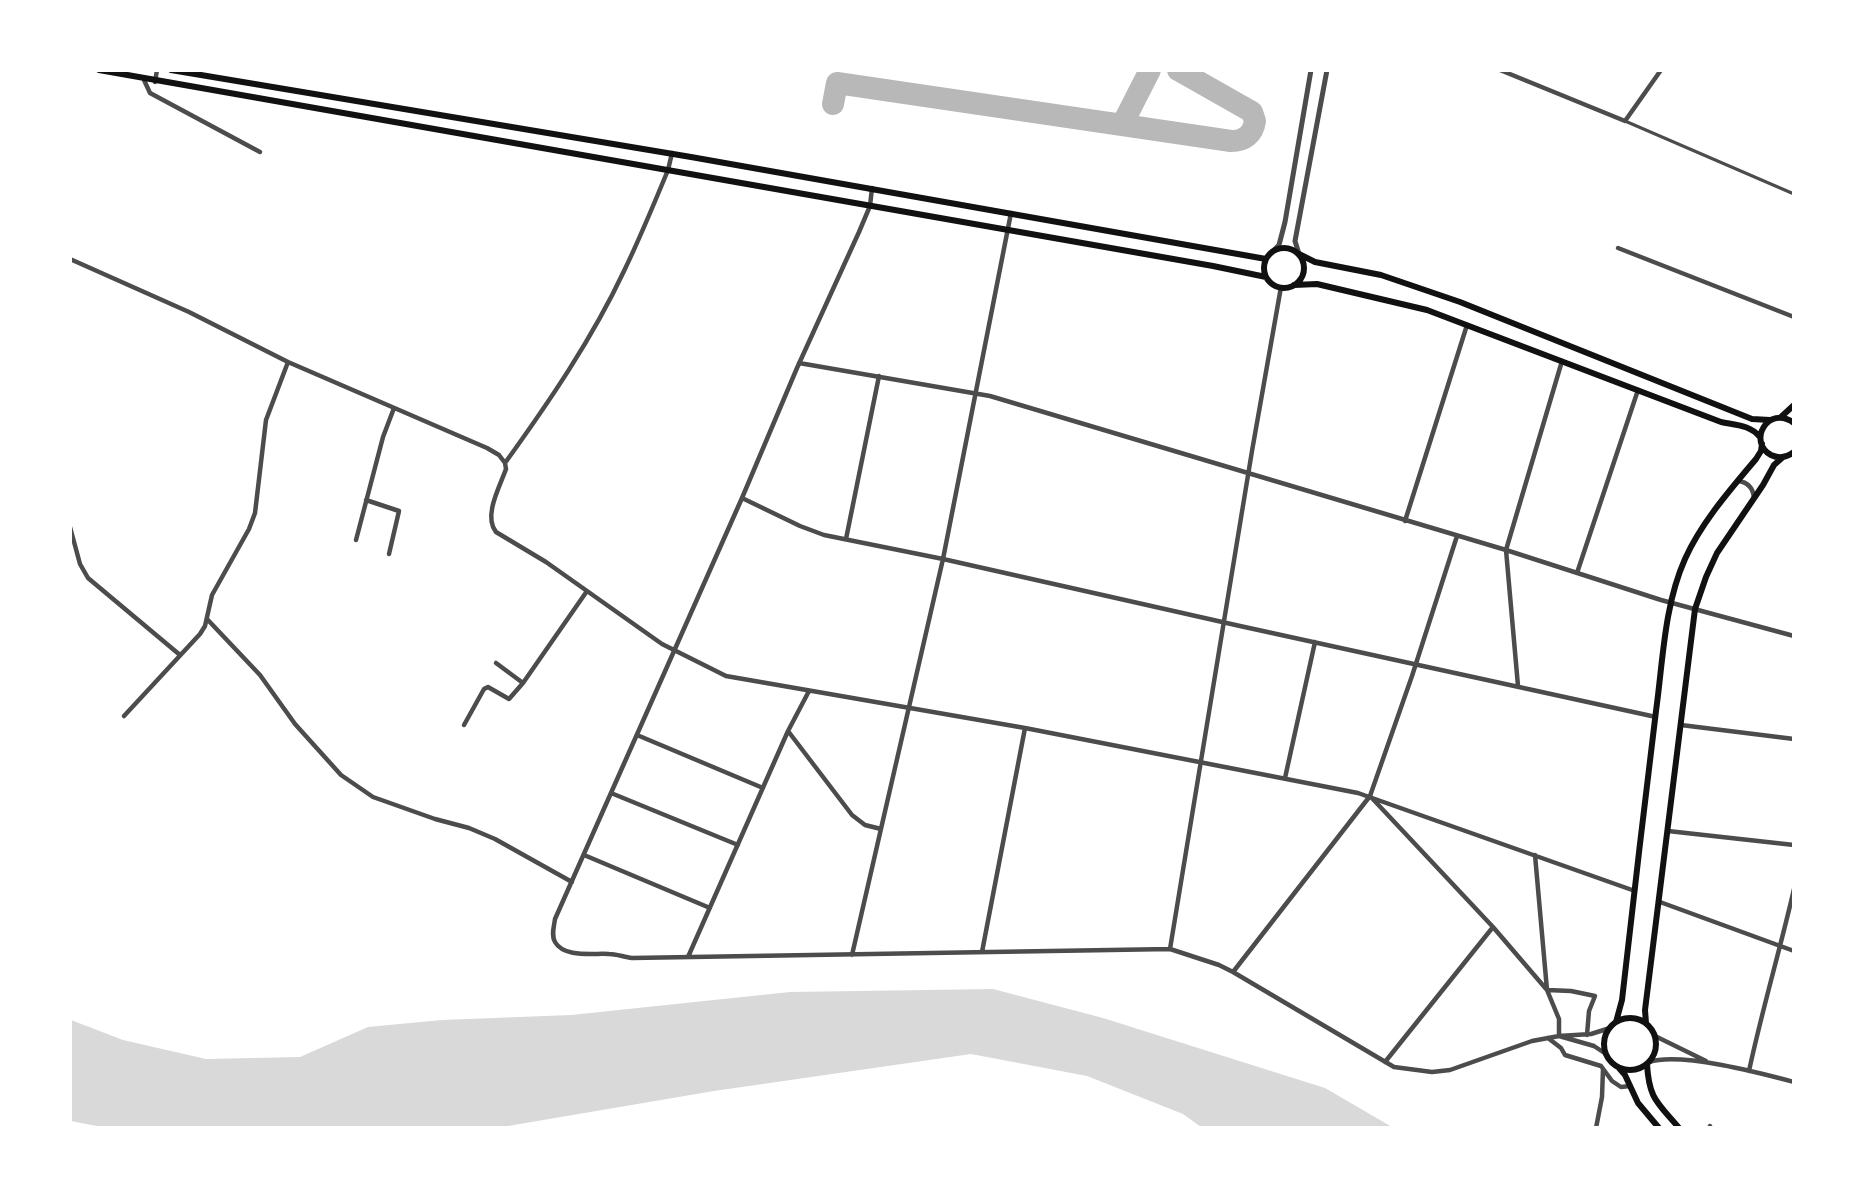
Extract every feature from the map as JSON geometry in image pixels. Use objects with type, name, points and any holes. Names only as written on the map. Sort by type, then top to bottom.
[{"type":"main road","points":[[100,71],[107,70]]},
{"type":"main road","points":[[171,70],[672,153],[1266,259]]},
{"type":"main road","points":[[100,71],[1266,277]]},
{"type":"main road","points":[[1783,457],[1769,453],[1755,432],[1742,424],[1721,422],[1427,310],[1317,284],[1281,288],[1266,277],[1264,269],[1266,259],[1274,250],[1287,248],[1317,262],[1381,275],[1460,302],[1752,419],[1770,420],[1781,417],[1794,405]]},
{"type":"main road","points":[[1294,285],[1304,272],[1304,264],[1299,254]]},
{"type":"main road","points":[[1781,417],[1794,423]]},
{"type":"main road","points":[[1770,420],[1763,428],[1761,452],[1708,521],[1689,550],[1671,603],[1622,1005],[1604,1042],[1606,1054],[1618,1067],[1631,1070],[1641,1068],[1648,1063],[1656,1048],[1655,1036],[1647,1023],[1645,1010],[1695,609],[1717,553],[1774,465],[1783,457],[1794,452]]},
{"type":"main road","points":[[1613,1025],[1625,1018],[1647,1023]]},
{"type":"main road","points":[[1648,1063],[1648,1083],[1651,1092],[1679,1128]]},
{"type":"main road","points":[[1618,1067],[1638,1103],[1659,1128]]},
{"type":"street","points":[[155,82],[157,70]]},
{"type":"street","points":[[1274,250],[1279,245],[1285,222],[1311,70]]},
{"type":"street","points":[[1299,254],[1295,241],[1327,70]]},
{"type":"street","points":[[1500,70],[1794,194]]},
{"type":"street","points":[[1625,121],[1661,70]]},
{"type":"street","points":[[144,80],[150,93],[260,152]]},
{"type":"street","points":[[505,463],[547,405],[603,313],[624,272],[669,170],[672,153]]},
{"type":"street","points":[[873,188],[870,206],[555,919],[554,941],[561,948],[574,953],[611,954],[632,958],[1170,950],[1219,965],[1233,972],[1385,1062],[1394,1066],[1432,1072],[1450,1070],[1532,1041],[1599,1033],[1613,1025]]},
{"type":"street","points":[[852,955],[943,559],[1011,213]]},
{"type":"street","points":[[1618,248],[1794,317]]},
{"type":"street","points":[[70,259],[189,312],[288,362],[499,455],[506,469],[491,516],[494,529],[587,591],[649,636],[726,676],[1025,728],[1370,796],[1635,891]]},
{"type":"street","points":[[1170,950],[1281,288]]},
{"type":"street","points":[[1406,521],[1467,325]]},
{"type":"street","points":[[1518,686],[1506,550],[1562,361]]},
{"type":"street","points":[[124,716],[200,634],[207,619],[212,595],[249,529],[255,513],[266,420],[288,362]]},
{"type":"street","points":[[799,363],[976,393],[1506,550],[1671,603],[1794,636]]},
{"type":"street","points":[[846,539],[879,376]]},
{"type":"street","points":[[1577,573],[1638,390]]},
{"type":"street","points":[[356,540],[383,437],[394,408]]},
{"type":"street","points":[[1738,481],[1751,487],[1754,498]]},
{"type":"street","points":[[742,498],[824,535],[943,559],[1656,717]]},
{"type":"street","points":[[366,500],[399,511],[388,554]]},
{"type":"street","points":[[70,527],[80,564],[88,578],[180,655]]},
{"type":"street","points":[[1233,972],[1370,796],[1416,665],[1457,536]]},
{"type":"street","points":[[464,725],[484,689],[489,687],[509,699],[523,683],[587,591]]},
{"type":"street","points":[[207,619],[260,675],[295,724],[341,775],[373,797],[495,838],[572,882]]},
{"type":"street","points":[[1285,778],[1315,642]]},
{"type":"street","points":[[496,663],[523,683]]},
{"type":"street","points":[[688,957],[788,731],[809,691]]},
{"type":"street","points":[[1681,725],[1794,739]]},
{"type":"street","points":[[982,952],[1025,728]]},
{"type":"street","points":[[788,731],[852,815],[865,825],[881,829]]},
{"type":"street","points":[[637,735],[763,788]]},
{"type":"street","points":[[611,793],[738,845]]},
{"type":"street","points":[[1370,796],[1493,927],[1547,990],[1571,991],[1595,996],[1589,1011],[1587,1035]]},
{"type":"street","points":[[1668,831],[1794,845]]},
{"type":"street","points":[[584,855],[710,908]]},
{"type":"street","points":[[1535,855],[1547,990],[1559,1019],[1559,1036]]},
{"type":"street","points":[[1749,1071],[1762,1009],[1781,945],[1794,889]]},
{"type":"street","points":[[1660,902],[1794,951]]},
{"type":"street","points":[[1385,1062],[1493,927]]},
{"type":"street","points":[[1559,1036],[1594,1047],[1606,1054]]},
{"type":"street","points":[[1655,1036],[1711,1063]]},
{"type":"street","points":[[1548,1038],[1561,1048],[1565,1055],[1591,1062],[1603,1069],[1621,1088],[1630,1086]]},
{"type":"street","points":[[1648,1063],[1666,1060],[1711,1063],[1794,1082]]},
{"type":"street","points":[[1596,1128],[1602,1097],[1603,1069]]},
{"type":"shaded area","points":[[993,989],[1103,1018],[1325,1088],[1392,1127],[1201,1127],[1183,1114],[1087,1076],[971,1054],[714,1091],[502,1127],[107,1128],[71,1121],[71,1020],[123,1040],[206,1059],[300,1057],[368,1027],[442,1020],[571,1015],[790,992]]},
{"type":"taxiway","points":[[1123,123],[1150,70]]},
{"type":"taxiway","points":[[833,104],[837,83],[1231,141],[1240,140],[1250,133],[1255,121],[1252,112],[1178,70]]}]
